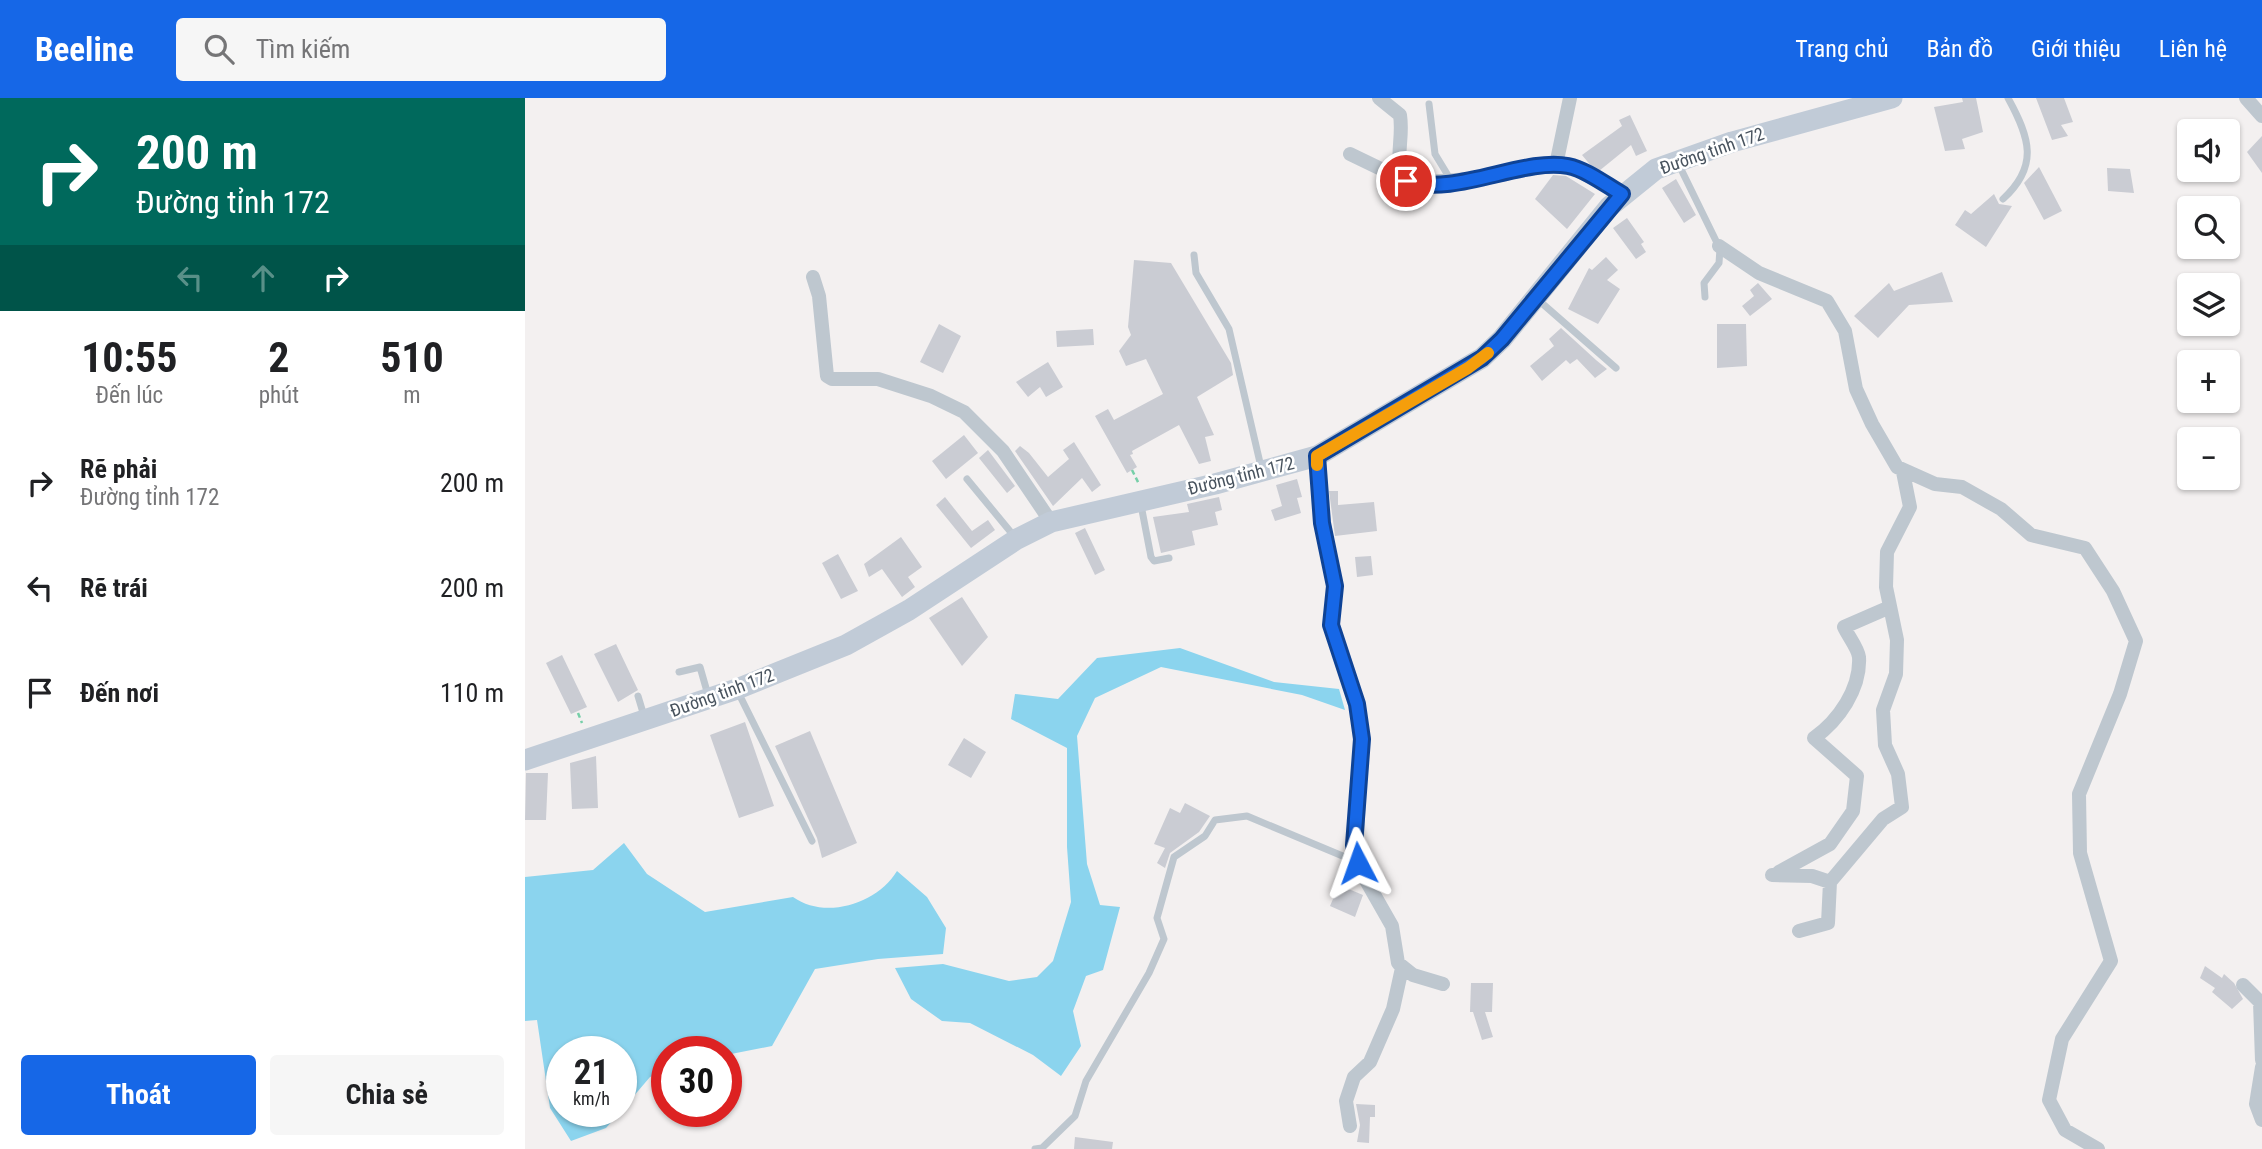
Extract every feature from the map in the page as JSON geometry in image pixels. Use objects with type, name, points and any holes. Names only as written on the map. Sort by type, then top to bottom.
[{"type":"main road","name":"Đường tỉnh 172","points":[[525,760],[737,689],[877,629],[1017,539],[1051,522],[1317,456],[1482,358],[1502,339],[1622,194],[1656,169],[1676,159],[1864,101],[1892,98]]},
{"type":"street","points":[[1379,98],[1400,115],[1402,130],[1398,167],[1406,181]]},
{"type":"street","points":[[1556,165],[1570,98]]},
{"type":"street","points":[[2246,98],[2262,116]]},
{"type":"street","points":[[1350,154],[1406,181],[1421,184],[1452,182],[1556,165],[1579,170],[1622,194]]},
{"type":"street","points":[[1719,246],[1759,274],[1827,301],[1845,331],[1857,389],[1871,424],[1903,472],[1910,507],[1887,552],[1886,587],[1897,640],[1896,674],[1883,710],[1885,746],[1898,774],[1902,807],[1883,819],[1830,882],[1828,923],[1799,931]]},
{"type":"street","points":[[813,277],[819,296],[827,376],[832,379],[878,379],[931,396],[964,412],[1003,451],[1051,522]]},
{"type":"street","points":[[1317,456],[1322,523],[1335,586],[1331,625],[1357,704],[1362,739],[1354,845],[1358,863],[1392,926],[1398,962],[1402,968],[1413,975],[1443,984]]},
{"type":"street","points":[[1903,472],[1935,484],[1962,487],[2001,509],[2031,535],[2085,548],[2113,591],[2136,641],[2120,694],[2079,794],[2080,853],[2111,961],[2061,1039],[2049,1100],[2065,1130],[2098,1149]]},
{"type":"street","points":[[1830,882],[1812,876],[1772,875],[1830,844],[1853,811],[1857,776],[1814,738],[1831,726],[1851,696],[1859,656],[1844,627],[1890,607]]},
{"type":"street","points":[[1350,1126],[1346,1101],[1354,1077],[1370,1062],[1393,1009],[1402,968]]},
{"type":"street","points":[[2243,985],[2260,1002],[2262,1060]]},
{"type":"street","points":[[2262,1067],[2256,1104],[2262,1120]]},
{"type":"lane","points":[[2003,200],[2025,175],[2029,156],[2023,131],[2008,98]]},
{"type":"lane","points":[[1429,104],[1435,154],[1452,182]]},
{"type":"lane","points":[[1676,159],[1719,246],[1719,263],[1704,284],[1705,297]]},
{"type":"lane","points":[[1194,256],[1196,273],[1229,329],[1262,471]]},
{"type":"lane","points":[[1535,298],[1616,368]]},
{"type":"lane","points":[[967,479],[1017,539]]},
{"type":"lane","points":[[1140,501],[1151,558],[1154,561],[1169,558]]},
{"type":"lane","points":[[679,672],[700,667],[709,699]]},
{"type":"lane","points":[[737,689],[812,841]]},
{"type":"lane","points":[[638,696],[646,720]]},
{"type":"lane","points":[[1035,1149],[1042,1148],[1075,1116],[1086,1081],[1149,973],[1164,939],[1157,918],[1174,857],[1205,836],[1215,820],[1247,816],[1358,863]]},
{"type":"water","points":[[1180,648],[1274,682],[1339,689],[1345,710],[1302,695],[1161,667],[1095,698],[1077,736],[1087,864],[1100,905],[1120,907],[1103,970],[1086,976],[1073,1011],[1081,1046],[1061,1076],[1033,1055],[970,1023],[942,1021],[911,999],[895,968],[943,964],[1009,981],[1037,977],[1053,961],[1071,902],[1067,847],[1067,748],[1011,719],[1015,694],[1058,699],[1097,658]]},
{"type":"water","points":[[624,843],[647,874],[705,912],[793,897],[806,904],[835,908],[864,900],[888,883],[897,871],[927,897],[946,928],[943,954],[878,959],[815,969],[772,1046],[742,1052],[742,1036],[651,1036],[650,1077],[637,1092],[637,1036],[546,1036],[546,1081],[537,1020],[525,1021],[525,877],[593,870]]},
{"type":"water","points":[[562,1127],[607,1127],[606,1128],[571,1141]]},
{"type":"building","points":[[1962,98],[1976,98],[1983,132],[1962,139],[1965,149],[1945,151],[1934,107],[1963,102]]},
{"type":"building","points":[[2036,98],[2064,98],[2073,122],[2061,125],[2068,136],[2052,140]]},
{"type":"building","points":[[1630,115],[1647,151],[1636,156],[1631,145],[1599,171],[1592,167],[1582,155],[1622,126],[1619,120]]},
{"type":"building","points":[[2262,136],[2262,173],[2247,152]]},
{"type":"building","points":[[2039,167],[2062,211],[2044,220],[2024,183]]},
{"type":"building","points":[[2107,168],[2130,169],[2134,193],[2108,191]]},
{"type":"building","points":[[1553,175],[1566,176],[1595,194],[1567,229],[1535,199]]},
{"type":"building","points":[[1676,179],[1696,215],[1684,223],[1662,188]]},
{"type":"building","points":[[1994,194],[1999,204],[2012,206],[1986,247],[1955,225],[1965,210],[1971,214]]},
{"type":"building","points":[[1627,218],[1644,242],[1641,244],[1646,252],[1636,259],[1613,228]]},
{"type":"building","points":[[1606,257],[1618,270],[1607,280],[1620,289],[1598,324],[1568,309],[1589,268],[1592,270]]},
{"type":"building","points":[[1134,260],[1171,263],[1231,363],[1233,375],[1197,397],[1214,435],[1205,437],[1211,461],[1199,464],[1179,425],[1132,451],[1133,454],[1130,455],[1137,467],[1127,473],[1095,416],[1108,409],[1114,420],[1163,394],[1146,359],[1126,366],[1119,351],[1131,335],[1128,327]]},
{"type":"building","points":[[1942,272],[1953,302],[1909,305],[1878,338],[1854,316],[1889,283],[1894,291]]},
{"type":"building","points":[[1758,283],[1772,299],[1750,316],[1742,306],[1754,296],[1750,290]]},
{"type":"building","points":[[939,324],[961,336],[943,373],[920,362]]},
{"type":"building","points":[[1717,324],[1746,324],[1747,366],[1717,368]]},
{"type":"building","points":[[1561,328],[1607,369],[1595,378],[1577,359],[1570,364],[1566,360],[1542,381],[1530,366],[1554,346],[1549,339]]},
{"type":"building","points":[[1093,329],[1094,345],[1057,347],[1056,331]]},
{"type":"building","points":[[1048,362],[1063,387],[1046,397],[1040,387],[1028,397],[1016,382]]},
{"type":"building","points":[[964,435],[978,453],[946,479],[932,461]]},
{"type":"building","points":[[1074,442],[1101,485],[1092,492],[1082,478],[1053,506],[1015,451],[1020,446],[1029,453],[1048,477],[1069,459],[1063,450]]},
{"type":"building","points":[[988,450],[1015,486],[1007,493],[979,458]]},
{"type":"building","points":[[1297,479],[1302,497],[1297,498],[1301,513],[1275,521],[1271,510],[1282,506],[1276,485]]},
{"type":"building","points":[[1329,491],[1338,491],[1338,505],[1374,502],[1377,531],[1335,536]]},
{"type":"building","points":[[945,497],[972,531],[988,520],[995,530],[971,548],[936,505]]},
{"type":"building","points":[[1219,497],[1222,510],[1215,512],[1218,525],[1192,531],[1195,545],[1161,553],[1153,517],[1189,512],[1187,504]]},
{"type":"building","points":[[1085,528],[1105,570],[1095,575],[1075,533]]},
{"type":"building","points":[[901,537],[922,567],[908,577],[915,587],[902,597],[882,569],[869,577],[864,564]]},
{"type":"building","points":[[838,554],[858,591],[841,599],[822,563]]},
{"type":"building","points":[[1371,556],[1373,575],[1357,577],[1355,557]]},
{"type":"building","points":[[962,597],[988,637],[962,666],[929,618]]},
{"type":"building","points":[[616,644],[638,690],[618,702],[594,654]]},
{"type":"building","points":[[562,655],[587,707],[571,714],[546,663]]},
{"type":"building","points":[[745,722],[774,806],[739,818],[710,735]]},
{"type":"building","points":[[810,731],[857,843],[822,858],[817,838],[775,746]]},
{"type":"building","points":[[964,738],[986,752],[971,778],[948,765]]},
{"type":"building","points":[[596,756],[598,808],[572,809],[570,763]]},
{"type":"building","points":[[526,773],[548,773],[546,820],[525,820]]},
{"type":"building","points":[[1185,803],[1210,816],[1199,832],[1170,853],[1165,868],[1157,863],[1165,848],[1154,844],[1170,808],[1180,813]]},
{"type":"building","points":[[1339,885],[1363,895],[1355,917],[1330,906]]},
{"type":"building","points":[[2205,966],[2222,978],[2224,974],[2234,983],[2243,999],[2232,1009],[2212,992],[2215,988],[2200,978]]},
{"type":"building","points":[[1471,983],[1493,983],[1492,1012],[1485,1012],[1493,1037],[1482,1040],[1473,1012],[1470,1012]]},
{"type":"building","points":[[1356,1104],[1375,1105],[1375,1117],[1370,1117],[1369,1143],[1357,1142],[1360,1125]]},
{"type":"building","points":[[1075,1137],[1113,1142],[1112,1149],[1074,1149]]},
{"type":"slow traffic","points":[[1317,465],[1317,456],[1468,368],[1488,353]]},
{"type":"route","points":[[1358,863],[1354,845],[1362,739],[1357,704],[1331,625],[1330,614],[1335,586],[1322,523],[1317,456],[1482,358],[1502,339],[1622,194],[1569,166],[1546,165],[1487,178],[1452,182],[1421,184],[1406,181]]}]
